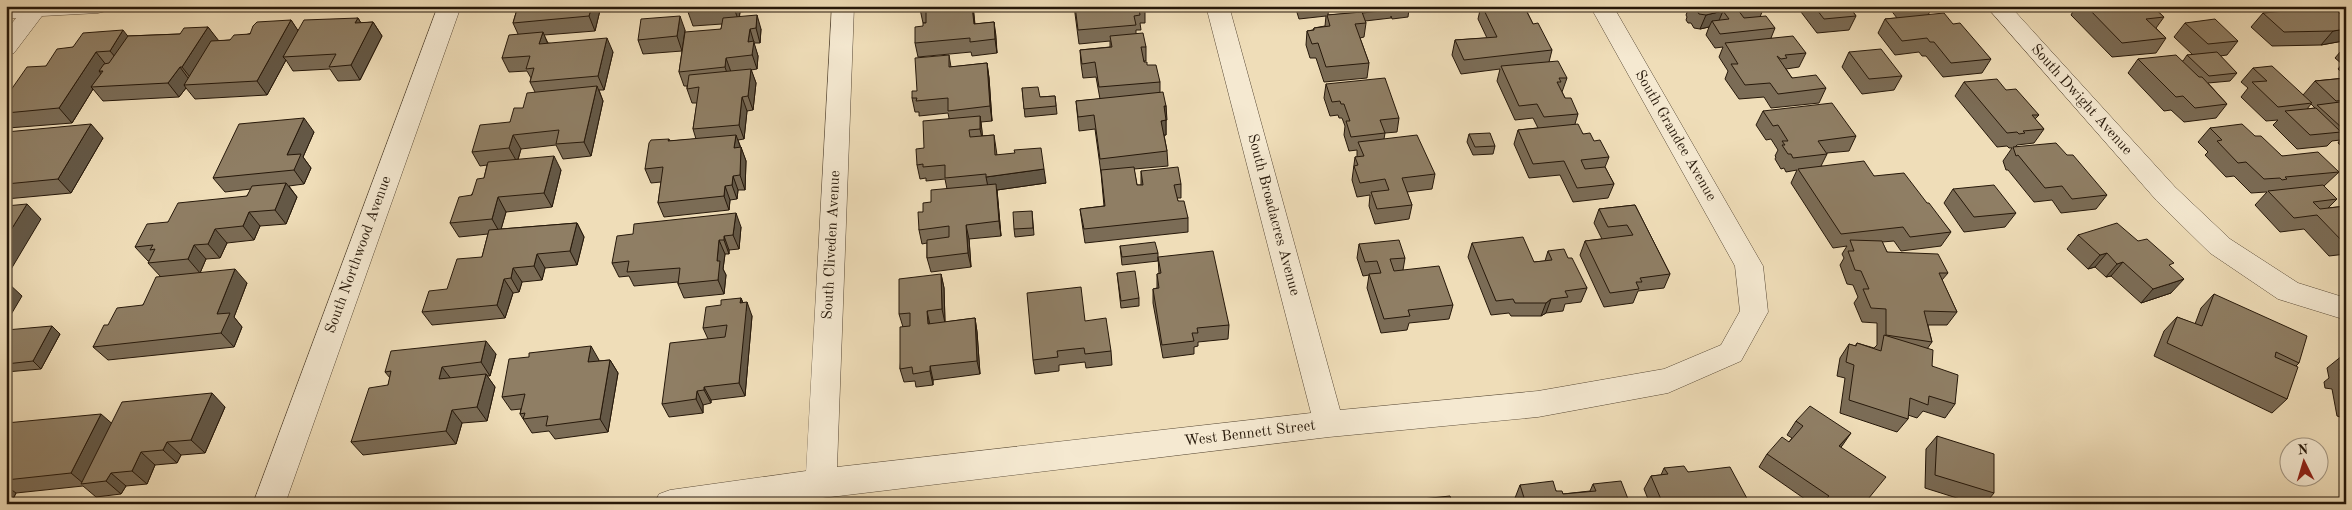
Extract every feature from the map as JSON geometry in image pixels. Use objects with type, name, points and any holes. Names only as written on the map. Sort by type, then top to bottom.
[{"type":"street","points":[[6,11],[98,6]]},
{"type":"street","name":"South Northwood Avenue","points":[[269,504],[450,6]]},
{"type":"street","name":"South Cliveden Avenue","points":[[821,484],[842,6]]},
{"type":"street","name":"South Broadacres Avenue","points":[[1217,6],[1329,424]]},
{"type":"street","name":"South Grandee Avenue","points":[[1600,6],[1749,266]]},
{"type":"street","name":"South Dwight Avenue","points":[[1997,6],[2166,194],[2220,246],[2288,291],[2346,309]]},
{"type":"street","points":[[6,48],[35,10]]},
{"type":"street","name":"West Bennett Street","points":[[670,504],[821,484],[1329,424],[1538,404],[1668,381],[1730,353],[1754,312],[1749,266]]},
{"type":"building","points":[[518,6],[592,6],[589,16],[513,23]]},
{"type":"building","points":[[689,6],[734,6],[734,8],[688,12]]},
{"type":"building","points":[[920,6],[972,6],[974,24],[994,22],[995,39],[970,42],[970,38],[915,43],[915,27],[923,26],[923,23],[926,23],[926,8],[920,9]]},
{"type":"building","points":[[1075,6],[1144,6],[1145,8],[1139,9],[1140,15],[1134,16],[1136,25],[1078,30]]},
{"type":"building","points":[[1355,6],[1391,6],[1392,10],[1362,13],[1358,12]]},
{"type":"building","points":[[1392,6],[1408,6],[1409,9],[1394,11]]},
{"type":"building","points":[[1482,6],[1524,6],[1533,24],[1538,23],[1552,50],[1464,60],[1455,40],[1497,37]]},
{"type":"building","points":[[1691,6],[1763,6],[1738,10],[1744,18],[1766,16],[1775,28],[1720,34],[1712,21],[1729,19],[1723,11],[1706,15],[1699,14]]},
{"type":"building","points":[[1814,6],[1849,6],[1856,16],[1824,19]]},
{"type":"building","points":[[2086,6],[2159,6],[2153,7],[2164,17],[2146,19],[2166,38],[2122,43]]},
{"type":"building","points":[[2294,6],[2338,6],[2344,12],[2338,12],[2346,18],[2346,29],[2284,32],[2263,13],[2298,10]]},
{"type":"building","points":[[1362,12],[1366,23],[1355,24],[1369,63],[1326,67],[1318,43],[1312,44],[1307,31],[1330,26],[1327,15]]},
{"type":"building","points":[[1944,13],[1953,24],[1960,23],[1991,59],[1951,63],[1934,42],[1930,42],[1927,38],[1902,41],[1885,19]]},
{"type":"building","points":[[757,15],[756,28],[750,29],[748,42],[754,41],[752,55],[726,58],[725,67],[679,72],[685,32],[721,29],[723,18]]},
{"type":"building","points":[[680,16],[677,36],[638,40],[641,19]]},
{"type":"building","points":[[358,18],[355,23],[373,22],[351,65],[329,67],[336,54],[283,57],[304,20]]},
{"type":"building","points":[[2215,19],[2238,41],[2208,44],[2185,23]]},
{"type":"building","points":[[291,20],[257,81],[184,85],[211,41],[230,40],[234,35],[250,34],[257,22]]},
{"type":"building","points":[[208,27],[182,67],[180,67],[168,83],[91,87],[103,71],[99,71],[104,64],[109,63],[128,36],[180,34],[184,28]]},
{"type":"building","points":[[123,30],[110,51],[96,52],[59,108],[6,113],[6,97],[27,67],[46,66],[57,49],[73,47],[83,33]]},
{"type":"building","points":[[543,32],[539,44],[607,38],[598,76],[530,82],[534,68],[526,69],[530,56],[502,58],[509,35]]},
{"type":"building","points":[[1143,33],[1146,47],[1141,47],[1144,62],[1147,62],[1147,65],[1156,65],[1160,82],[1099,87],[1095,62],[1082,64],[1080,50],[1112,47],[1110,36]]},
{"type":"building","points":[[1793,36],[1806,53],[1785,55],[1787,58],[1781,59],[1777,56],[1792,78],[1816,75],[1826,88],[1778,94],[1770,83],[1745,85],[1731,64],[1738,64],[1725,43]]},
{"type":"building","points":[[1881,49],[1902,76],[1869,79],[1849,52]]},
{"type":"building","points":[[2217,52],[2237,73],[2209,76],[2187,55]]},
{"type":"building","points":[[949,55],[949,67],[987,63],[990,106],[948,111],[948,98],[916,101],[917,98],[912,98],[912,91],[917,91],[915,58]]},
{"type":"building","points":[[2176,55],[2199,77],[2202,77],[2227,104],[2195,108],[2183,96],[2176,97],[2138,59]]},
{"type":"building","points":[[1558,61],[1567,78],[1559,78],[1561,82],[1557,82],[1565,98],[1571,98],[1578,114],[1544,117],[1537,104],[1519,106],[1501,66]]},
{"type":"building","points":[[2272,66],[2312,103],[2278,107],[2252,82],[2267,81],[2253,68]]},
{"type":"building","points":[[751,69],[748,96],[742,97],[739,125],[693,129],[699,87],[687,89],[689,75]]},
{"type":"building","points":[[1385,78],[1399,118],[1380,120],[1385,133],[1351,137],[1346,121],[1350,121],[1344,104],[1341,104],[1340,101],[1332,102],[1326,84]]},
{"type":"building","points":[[2346,78],[2346,100],[2336,101],[2315,81]]},
{"type":"building","points":[[1997,79],[2006,90],[2016,89],[2039,115],[2032,115],[2044,129],[2023,131],[2025,133],[2019,134],[2017,132],[2007,133],[1964,82]]},
{"type":"building","points":[[597,86],[584,142],[556,144],[559,130],[513,135],[509,148],[472,152],[480,125],[510,122],[514,108],[523,108],[527,93]]},
{"type":"building","points":[[1038,87],[1040,97],[1055,96],[1056,106],[1024,109],[1022,88]]},
{"type":"building","points":[[1163,92],[1166,120],[1161,121],[1167,151],[1100,159],[1094,115],[1078,117],[1076,101]]},
{"type":"building","points":[[2340,102],[2346,107],[2346,127],[2342,128],[2317,105]]},
{"type":"building","points":[[1832,103],[1856,136],[1818,141],[1827,154],[1793,158],[1782,145],[1785,145],[1782,141],[1788,141],[1778,125],[1773,126],[1763,111]]},
{"type":"building","points":[[2316,108],[2341,132],[2310,135],[2285,111]]},
{"type":"building","points":[[980,116],[980,129],[969,130],[970,137],[994,135],[995,155],[1015,153],[1014,150],[1041,148],[1044,169],[986,177],[986,174],[945,178],[945,165],[923,167],[923,164],[917,165],[916,149],[924,148],[923,121]]},
{"type":"building","points":[[304,118],[287,155],[301,154],[294,170],[213,178],[239,124]]},
{"type":"building","points":[[91,124],[58,179],[6,184],[6,132]]},
{"type":"building","points":[[1578,124],[1583,134],[1590,133],[1594,141],[1600,140],[1609,157],[1581,160],[1585,169],[1605,167],[1614,184],[1577,188],[1564,161],[1533,164],[1518,130]]},
{"type":"building","points":[[2242,124],[2255,136],[2261,136],[2282,156],[2318,152],[2339,172],[2285,177],[2287,179],[2282,180],[2280,178],[2264,179],[2246,162],[2238,163],[2217,141],[2222,140],[2210,128]]},
{"type":"building","points":[[1490,133],[1495,146],[1475,147],[1469,134]]},
{"type":"building","points":[[736,135],[734,148],[741,147],[740,175],[733,176],[732,185],[725,186],[724,196],[658,203],[663,167],[645,169],[651,140],[669,139],[668,141]]},
{"type":"building","points":[[1417,135],[1435,174],[1402,178],[1412,205],[1377,209],[1371,192],[1389,190],[1385,179],[1360,183],[1354,166],[1358,165],[1355,157],[1364,156],[1358,142]]},
{"type":"building","points":[[2056,143],[2067,155],[2073,155],[2107,195],[2072,199],[2062,186],[2045,188],[2018,155],[2016,156],[2013,147]]},
{"type":"building","points":[[554,156],[544,193],[498,197],[492,219],[450,223],[459,197],[472,195],[477,179],[484,178],[488,162]]},
{"type":"building","points":[[1864,161],[1874,176],[1904,173],[1951,232],[1910,237],[1903,227],[1841,234],[1798,169]]},
{"type":"building","points":[[1134,167],[1137,185],[1143,185],[1141,171],[1178,167],[1181,184],[1174,185],[1178,201],[1184,201],[1188,218],[1084,229],[1080,209],[1105,206],[1101,170]]},
{"type":"building","points":[[286,183],[275,210],[249,212],[243,226],[215,229],[208,244],[194,245],[188,259],[148,263],[155,249],[150,250],[153,245],[135,247],[147,224],[168,222],[178,203],[247,196],[252,186]]},
{"type":"building","points":[[996,184],[999,221],[966,225],[968,253],[927,258],[927,240],[949,237],[949,226],[919,230],[918,212],[923,212],[923,203],[931,202],[931,190]]},
{"type":"building","points":[[1994,185],[2016,213],[1974,217],[1953,189]]},
{"type":"building","points":[[2323,185],[2337,199],[2313,202],[2320,209],[2346,206],[2346,241],[2343,242],[2317,215],[2294,218],[2268,191]]},
{"type":"building","points":[[27,204],[6,238],[6,206]]},
{"type":"building","points":[[1635,205],[1670,274],[1640,278],[1642,282],[1636,282],[1639,289],[1610,293],[1585,241],[1633,235],[1627,225],[1608,227],[1599,209]]},
{"type":"building","points":[[1032,211],[1033,228],[1014,229],[1013,212]]},
{"type":"building","points":[[736,213],[733,235],[724,236],[724,240],[719,240],[717,261],[720,261],[718,280],[678,284],[680,268],[627,272],[629,261],[612,263],[617,236],[633,234],[634,224]]},
{"type":"building","points":[[577,223],[570,251],[537,254],[534,266],[513,268],[511,278],[504,279],[497,305],[422,312],[429,291],[447,289],[457,259],[482,257],[489,230]]},
{"type":"building","points":[[2117,223],[2138,241],[2147,239],[2174,263],[2169,265],[2184,279],[2153,289],[2123,262],[2117,264],[2107,253],[2100,255],[2078,235]]},
{"type":"building","points":[[1523,237],[1534,262],[1552,260],[1548,251],[1564,249],[1568,258],[1572,258],[1587,288],[1565,291],[1568,297],[1551,299],[1546,303],[1515,303],[1513,299],[1496,301],[1472,243]]},
{"type":"building","points":[[1399,240],[1405,258],[1390,259],[1394,271],[1439,266],[1453,305],[1408,310],[1410,316],[1384,319],[1369,274],[1381,273],[1377,261],[1365,262],[1359,244]]},
{"type":"building","points":[[1850,240],[1882,241],[1887,252],[1938,254],[1948,273],[1939,273],[1957,312],[1924,311],[1932,342],[1886,335],[1886,309],[1871,308],[1863,289],[1869,289],[1861,271],[1855,270],[1848,251],[1854,251]]},
{"type":"building","points":[[1155,242],[1158,253],[1122,257],[1120,246]]},
{"type":"building","points":[[1213,251],[1229,325],[1197,328],[1198,333],[1192,333],[1194,341],[1162,345],[1153,289],[1159,288],[1157,274],[1161,273],[1158,257]]},
{"type":"building","points":[[235,269],[217,314],[230,313],[221,333],[93,347],[104,325],[108,325],[117,308],[143,305],[156,277]]},
{"type":"building","points":[[1135,271],[1139,298],[1121,301],[1117,273]]},
{"type":"building","points":[[941,274],[942,309],[927,311],[928,324],[975,318],[977,361],[930,366],[930,371],[913,374],[912,367],[900,369],[900,327],[910,326],[910,313],[899,314],[899,279]]},
{"type":"building","points":[[1081,287],[1085,321],[1106,318],[1111,351],[1085,354],[1084,348],[1057,351],[1058,357],[1033,360],[1027,293]]},
{"type":"building","points":[[2214,294],[2307,336],[2299,363],[2276,352],[2275,357],[2298,367],[2287,399],[2167,343],[2177,317],[2202,326]]},
{"type":"building","points":[[741,298],[740,303],[747,302],[739,383],[704,387],[704,390],[697,391],[696,399],[662,404],[670,343],[725,337],[727,325],[703,328],[706,307],[721,305],[721,300]]},
{"type":"building","points":[[52,326],[33,361],[6,364],[6,330]]},
{"type":"building","points":[[1884,335],[1933,350],[1932,366],[1958,375],[1955,404],[1929,396],[1928,405],[1910,398],[1908,419],[1849,400],[1854,365],[1846,362],[1849,344],[1856,346],[1857,343],[1881,351]]},
{"type":"building","points":[[486,341],[481,362],[442,367],[439,379],[486,374],[477,407],[452,410],[446,431],[351,442],[369,388],[388,385],[391,371],[385,372],[391,351]]},
{"type":"building","points":[[591,346],[588,362],[610,360],[600,419],[546,426],[548,416],[523,419],[525,413],[520,414],[525,394],[502,397],[509,359],[529,357],[529,353]]},
{"type":"building","points":[[2343,355],[2346,355],[2346,376],[2341,374],[2340,369],[2345,370]]},
{"type":"building","points":[[212,393],[191,440],[167,442],[163,450],[141,452],[132,471],[111,473],[106,481],[81,484],[122,402]]},
{"type":"building","points":[[1810,406],[1851,433],[1839,446],[1886,477],[1864,504],[1839,504],[1837,502],[1831,504],[1825,500],[1829,496],[1767,454],[1782,437],[1789,442],[1803,426],[1796,421]]},
{"type":"building","points":[[101,414],[71,473],[6,480],[6,423]]},
{"type":"building","points":[[1937,436],[1994,454],[1994,493],[1935,475]]},
{"type":"building","points":[[1684,466],[1688,472],[1730,467],[1750,504],[1663,504],[1651,476],[1668,474],[1664,468]]},
{"type":"building","points":[[1553,481],[1556,491],[1562,491],[1563,494],[1596,491],[1593,484],[1621,481],[1630,504],[1526,504],[1520,485]]},
{"type":"building","points":[[1450,496],[1453,504],[1423,504],[1422,499]]},
{"type":"building","points":[[1497,500],[1499,504],[1471,503]]}]
